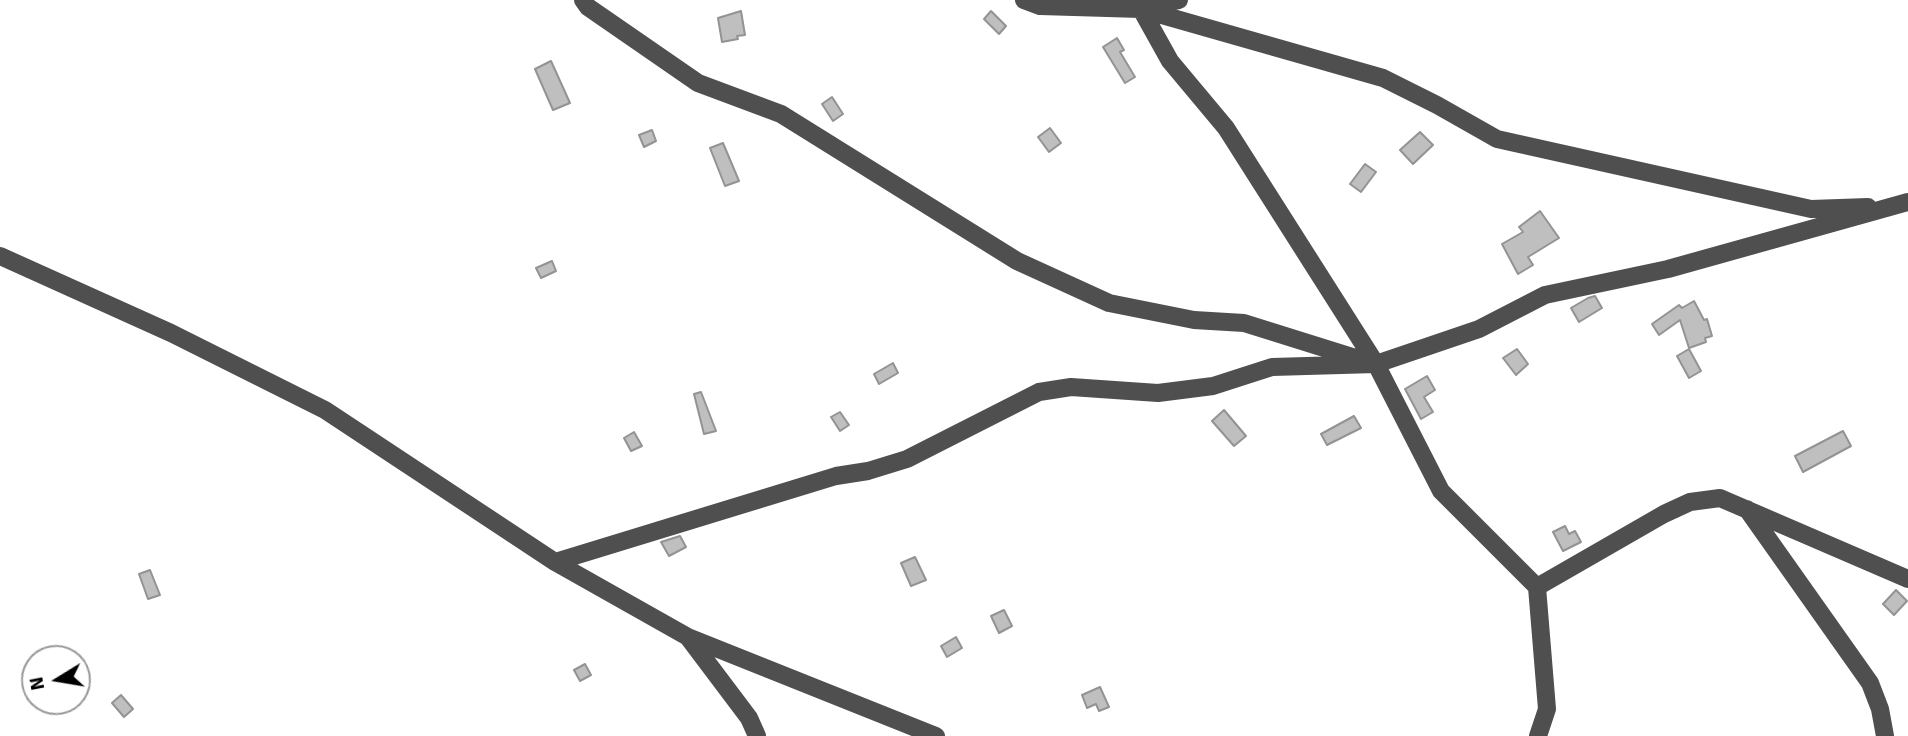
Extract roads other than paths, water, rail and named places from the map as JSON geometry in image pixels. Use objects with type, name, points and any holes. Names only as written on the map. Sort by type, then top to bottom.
[{"type":"street","points":[[583,0],[588,7],[698,83],[781,114],[1017,261],[1109,303],[1195,320],[1244,323],[1376,364]]},
{"type":"street","points":[[1024,0],[1040,6],[1141,9],[1383,78],[1497,139],[1811,209],[1903,204]]},
{"type":"street","points":[[1141,9],[1179,0]]},
{"type":"street","points":[[1141,9],[1170,61],[1226,128],[1376,364],[1441,491],[1537,587],[1547,709],[1538,736]]},
{"type":"street","points":[[555,562],[836,476],[868,471],[907,459],[1039,392],[1071,387],[1158,393],[1213,386],[1272,367],[1376,364],[1479,329],[1545,295],[1668,269],[1903,204]]},
{"type":"street","points":[[0,256],[171,333],[325,410],[555,562],[688,636],[936,736]]},
{"type":"street","points":[[1537,587],[1664,514],[1690,502],[1720,498],[1908,579]]},
{"type":"street","points":[[1747,509],[1870,683],[1880,709],[1885,736]]},
{"type":"street","points":[[688,636],[749,718],[757,736]]}]
